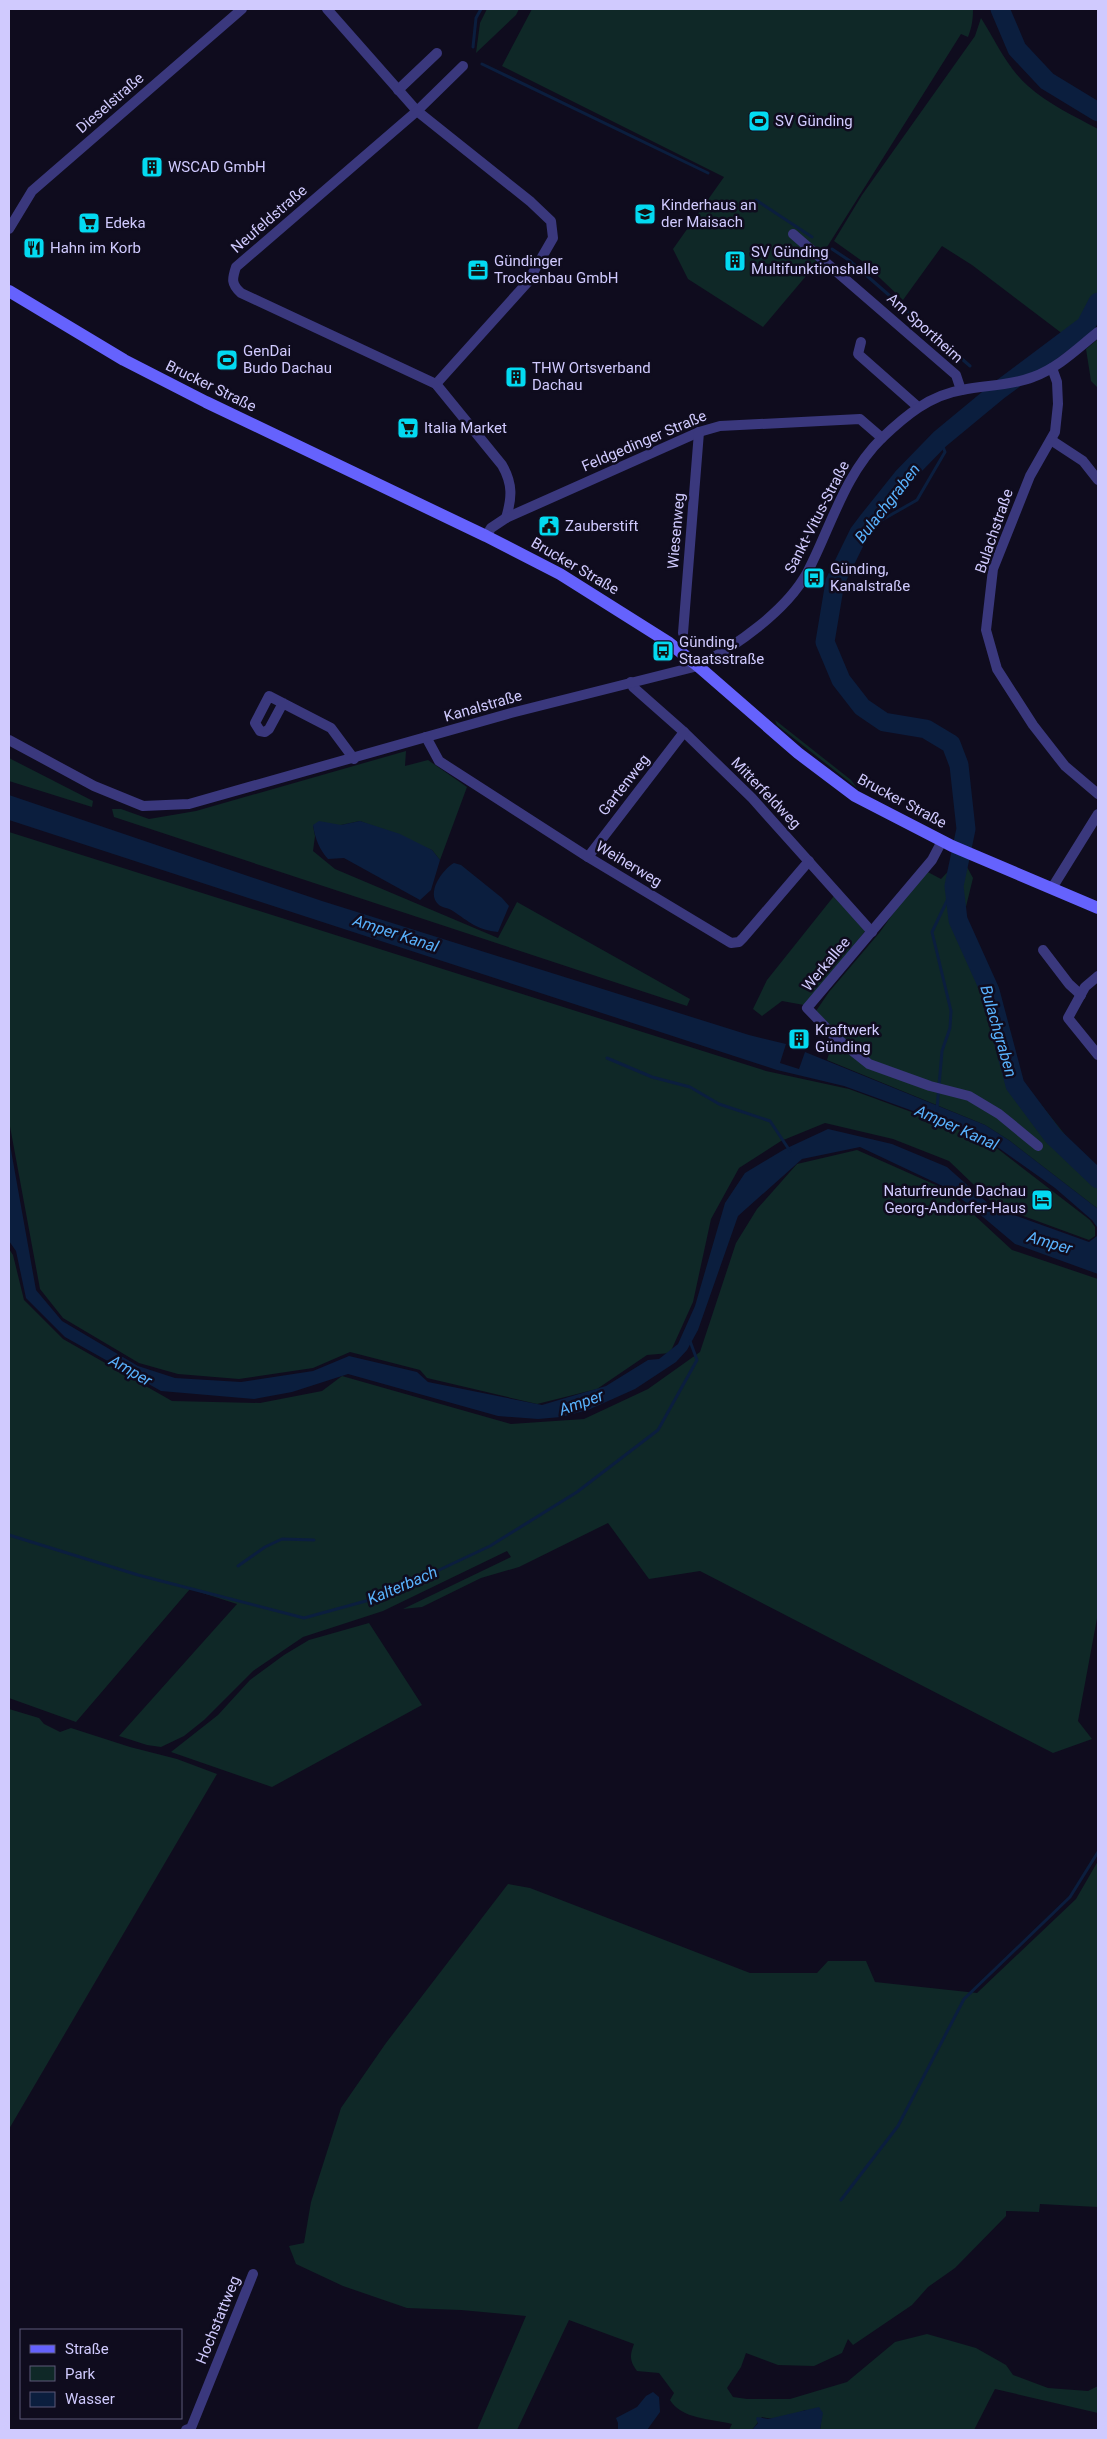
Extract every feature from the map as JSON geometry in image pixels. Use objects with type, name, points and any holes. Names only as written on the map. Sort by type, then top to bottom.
[{"type":"main road","name":"Brucker Straße","points":[[9,291],[124,360],[206,402],[486,536],[576,584],[644,626],[698,666],[826,775],[890,816],[947,843],[1098,908]]},
{"type":"street","name":"Dieselstraße","points":[[9,229],[32,191],[242,9]]},
{"type":"street","points":[[327,9],[417,111],[531,202],[550,221],[553,238],[527,283],[436,384]]},
{"type":"street","points":[[398,90],[437,53]]},
{"type":"street","points":[[417,111],[463,66]]},
{"type":"street","name":"Neufeldstraße","points":[[417,111],[236,267],[232,280],[235,287],[242,293],[436,384],[502,465],[508,477],[512,499],[506,518]]},
{"type":"street","name":"Am Sportheim","points":[[793,234],[956,375],[961,390]]},
{"type":"street","name":"Sankt-Vitus-Straße","points":[[698,666],[715,657],[750,631],[786,601],[797,589],[858,466],[882,438],[918,406],[940,396],[961,390],[1018,382],[1052,368],[1098,332]]},
{"type":"street","points":[[861,342],[858,354],[918,406]]},
{"type":"street","name":"Bulachstraße","points":[[1052,368],[1057,382],[1058,404],[1054,432],[1030,476],[993,569],[986,630],[997,670],[1033,725],[1065,766],[1098,794]]},
{"type":"street","name":"Feldgedinger Straße","points":[[486,536],[491,528],[506,518],[699,432],[720,426],[860,419],[882,438]]},
{"type":"street","name":"Wiesenweg","points":[[683,633],[699,432]]},
{"type":"street","points":[[1051,440],[1083,461],[1098,480]]},
{"type":"street","name":"Kanalstraße","points":[[9,740],[94,786],[143,806],[189,804],[277,781],[426,737],[698,666]]},
{"type":"street","name":"Mitterfeldweg","points":[[631,682],[633,688],[684,732],[752,798],[872,932]]},
{"type":"street","points":[[283,703],[331,728],[354,759]]},
{"type":"street","name":"Gartenweg","points":[[588,857],[684,732]]},
{"type":"street","name":"Weiherweg","points":[[426,737],[439,761],[588,857],[731,943],[739,942],[743,938],[809,861]]},
{"type":"street","points":[[1052,888],[1098,814]]},
{"type":"street","name":"Werkallee","points":[[947,843],[807,1008],[835,1037],[869,1064],[932,1086],[969,1096],[999,1114],[1038,1146]]},
{"type":"street","points":[[1043,950],[1069,984],[1081,994]]},
{"type":"street","points":[[1098,976],[1086,987],[1068,1018],[1098,1055]]},
{"type":"street","name":"Hochstattweg","points":[[186,2430],[191,2428],[253,2274]]},
{"type":"green space","points":[[487,9],[519,9],[516,15],[476,53],[480,23]]},
{"type":"green space","name":"SV Günding","points":[[532,9],[973,9],[968,37],[961,34],[817,263],[763,327],[688,279],[673,249],[724,177],[502,66]]},
{"type":"green space","points":[[981,18],[1008,63],[1028,86],[1053,104],[1098,129],[1098,324],[1076,344],[972,265],[942,246],[903,300],[862,261],[834,241],[862,195],[975,36]]},
{"type":"green space","points":[[1098,339],[1098,388],[1091,381],[1086,349]]},
{"type":"green space","points":[[775,720],[851,780],[857,788],[777,725]]},
{"type":"green space","points":[[406,751],[405,766],[428,760],[467,787],[440,860],[432,850],[360,821],[341,825],[313,825],[315,836],[313,851],[335,869],[498,938],[517,902],[690,999],[687,1006],[114,817],[112,809],[121,809],[149,819],[196,811]]},
{"type":"green space","points":[[9,758],[93,801],[92,807],[9,781]]},
{"type":"green space","points":[[9,832],[766,1071],[849,1089],[985,1139],[1090,1220],[1095,1227],[1095,1236],[1089,1240],[996,1206],[949,1161],[893,1139],[825,1123],[781,1141],[739,1168],[711,1219],[693,1302],[670,1353],[647,1355],[597,1389],[537,1404],[427,1378],[420,1370],[350,1352],[313,1368],[239,1379],[178,1374],[139,1363],[63,1318],[40,1289],[9,1121]]},
{"type":"green space","points":[[956,863],[967,867],[973,878],[963,919],[996,985],[1019,1077],[1086,1161],[1098,1172],[1098,1209],[1010,1141],[985,1125],[827,1060],[836,1031],[816,1011],[829,992],[880,932],[924,870],[941,879]]},
{"type":"green space","points":[[834,896],[865,931],[845,958],[804,1005],[782,1001],[762,1016],[753,1009],[767,980]]},
{"type":"green space","points":[[857,1150],[947,1190],[1012,1250],[1098,1279],[1098,1613],[1078,1721],[1092,1739],[1053,1753],[700,1571],[649,1579],[608,1523],[519,1567],[481,1578],[422,1607],[403,1609],[511,1557],[507,1551],[383,1611],[303,1637],[253,1671],[204,1720],[184,1736],[161,1747],[147,1745],[119,1736],[237,1604],[190,1589],[76,1722],[9,1698],[9,1249],[13,1255],[24,1300],[63,1339],[172,1401],[260,1403],[322,1391],[342,1376],[511,1424],[584,1419],[648,1389],[700,1352],[736,1243],[757,1209],[797,1164]]},
{"type":"green space","points":[[369,1623],[422,1705],[272,1787],[171,1752],[218,1715],[250,1680],[284,1655],[309,1640]]},
{"type":"green space","points":[[9,1709],[39,1718],[44,1724],[60,1732],[71,1728],[130,1747],[177,1759],[217,1774],[9,2129]]},
{"type":"green space","points":[[1098,1861],[1098,2207],[1040,2204],[1039,2212],[1006,2211],[1006,2216],[955,2268],[928,2287],[912,2305],[853,2345],[848,2339],[842,2353],[814,2366],[778,2365],[746,2353],[741,2367],[727,2388],[733,2397],[747,2399],[790,2399],[847,2382],[895,2342],[927,2334],[976,2348],[1006,2365],[1013,2375],[1048,2388],[1088,2391],[1098,2386],[1098,2413],[995,2389],[974,2430],[820,2430],[822,2414],[805,2410],[778,2418],[762,2417],[752,2430],[729,2430],[732,2424],[689,2415],[675,2406],[670,2400],[674,2393],[659,2373],[637,2371],[634,2367],[631,2358],[634,2344],[569,2320],[517,2430],[477,2430],[526,2316],[461,2310],[407,2308],[343,2286],[296,2264],[289,2246],[304,2243],[311,2202],[341,2108],[386,2043],[508,1884],[530,1888],[750,1973],[817,1973],[828,1961],[866,1961],[875,1982],[977,1993],[1076,1899]]},
{"type":"water","points":[[9,795],[322,901],[749,1035],[786,1044],[780,1063],[799,1069],[805,1052],[985,1125],[1010,1141],[1098,1209],[1098,1274],[1015,1244],[951,1190],[860,1147],[802,1159],[738,1216],[698,1330],[687,1350],[676,1362],[635,1389],[588,1410],[561,1417],[538,1419],[498,1416],[348,1374],[292,1392],[254,1399],[161,1391],[65,1337],[26,1298],[16,1251],[9,1241],[9,1139],[36,1290],[62,1321],[138,1366],[175,1378],[241,1382],[313,1371],[349,1356],[417,1372],[428,1382],[542,1405],[606,1386],[648,1360],[659,1359],[678,1344],[695,1306],[725,1203],[745,1173],[785,1149],[828,1129],[892,1144],[947,1167],[992,1207],[1089,1242],[1097,1236],[1097,1227],[1092,1220],[1055,1188],[982,1136],[844,1086],[777,1070],[9,820]]},
{"type":"water","points":[[319,821],[341,825],[360,821],[400,834],[432,850],[440,860],[431,890],[420,900],[344,858],[328,859],[320,847],[315,834],[313,825]]},
{"type":"water","points":[[454,863],[461,865],[502,898],[509,906],[498,932],[474,925],[451,910],[442,907],[435,900],[434,894],[437,882],[445,870]]},
{"type":"water","points":[[653,2392],[659,2397],[660,2412],[647,2430],[618,2430],[616,2418],[637,2407],[646,2396]]},
{"type":"water","points":[[819,2407],[823,2413],[820,2430],[752,2430],[758,2423],[757,2417],[768,2419]]},
{"type":"waterway","points":[[473,47],[476,18],[481,9]]},
{"type":"waterway","points":[[1000,9],[1017,49],[1047,81],[1098,112]]},
{"type":"waterway","points":[[482,64],[708,173]]},
{"type":"waterway","points":[[756,200],[812,237]]},
{"type":"waterway","points":[[832,249],[850,261],[970,366]]},
{"type":"waterway","name":"Bulachgraben","points":[[1098,302],[1086,325],[998,391],[940,439],[904,476],[859,533],[835,582],[825,642],[841,680],[862,707],[884,722],[926,729],[951,744],[959,765],[966,829],[954,886],[958,920],[990,991],[1015,1085],[1053,1136],[1098,1179]]},
{"type":"waterway","points":[[859,533],[917,500],[945,452],[940,439]]},
{"type":"waterway","name":"Bulachgraben","points":[[937,1109],[942,1051],[950,1028],[951,1011],[932,932],[954,886]]},
{"type":"waterway","points":[[607,1058],[652,1077],[690,1087],[719,1104],[770,1121],[790,1151]]},
{"type":"waterway","name":"Kalterbach","points":[[9,1535],[138,1575],[304,1618],[384,1596],[490,1546],[577,1492],[658,1430],[697,1360],[690,1341]]},
{"type":"waterway","points":[[238,1566],[265,1547],[282,1539],[314,1540]]},
{"type":"waterway","points":[[841,2200],[898,2126],[964,1999],[1070,1897],[1098,1852]]},
{"type":"place","name":"SV Günding","points":[[759,121]]},
{"type":"place","name":"WSCAD GmbH","points":[[152,167]]},
{"type":"place","name":"Kinderhaus an der Maisach","points":[[645,214]]},
{"type":"place","name":"Edeka","points":[[89,223]]},
{"type":"place","name":"Hahn im Korb","points":[[34,248]]},
{"type":"place","name":"SV Günding Multifunktionshalle","points":[[735,261]]},
{"type":"place","name":"Gündinger Trockenbau GmbH","points":[[478,270]]},
{"type":"place","name":"GenDai Budo Dachau","points":[[227,360]]},
{"type":"place","name":"THW Ortsverband Dachau","points":[[516,377]]},
{"type":"place","name":"Italia Market","points":[[408,428]]},
{"type":"place","name":"Zauberstift","points":[[549,526]]},
{"type":"place","name":"Günding, Kanalstraße","points":[[814,578]]},
{"type":"place","name":"Günding, Staatsstraße","points":[[663,651]]},
{"type":"place","name":"Kraftwerk Günding","points":[[799,1039]]},
{"type":"place","name":"Naturfreunde Dachau Georg-Andorfer-Haus","points":[[1042,1200]]},
{"type":"water label","name":"Amper Kanal","points":[[396,933]]},
{"type":"water label","name":"Amper Kanal","points":[[957,1127]]},
{"type":"water label","name":"Amper","points":[[1050,1242]]},
{"type":"water label","name":"Amper","points":[[131,1370]]},
{"type":"water label","name":"Amper","points":[[581,1402]]}]
